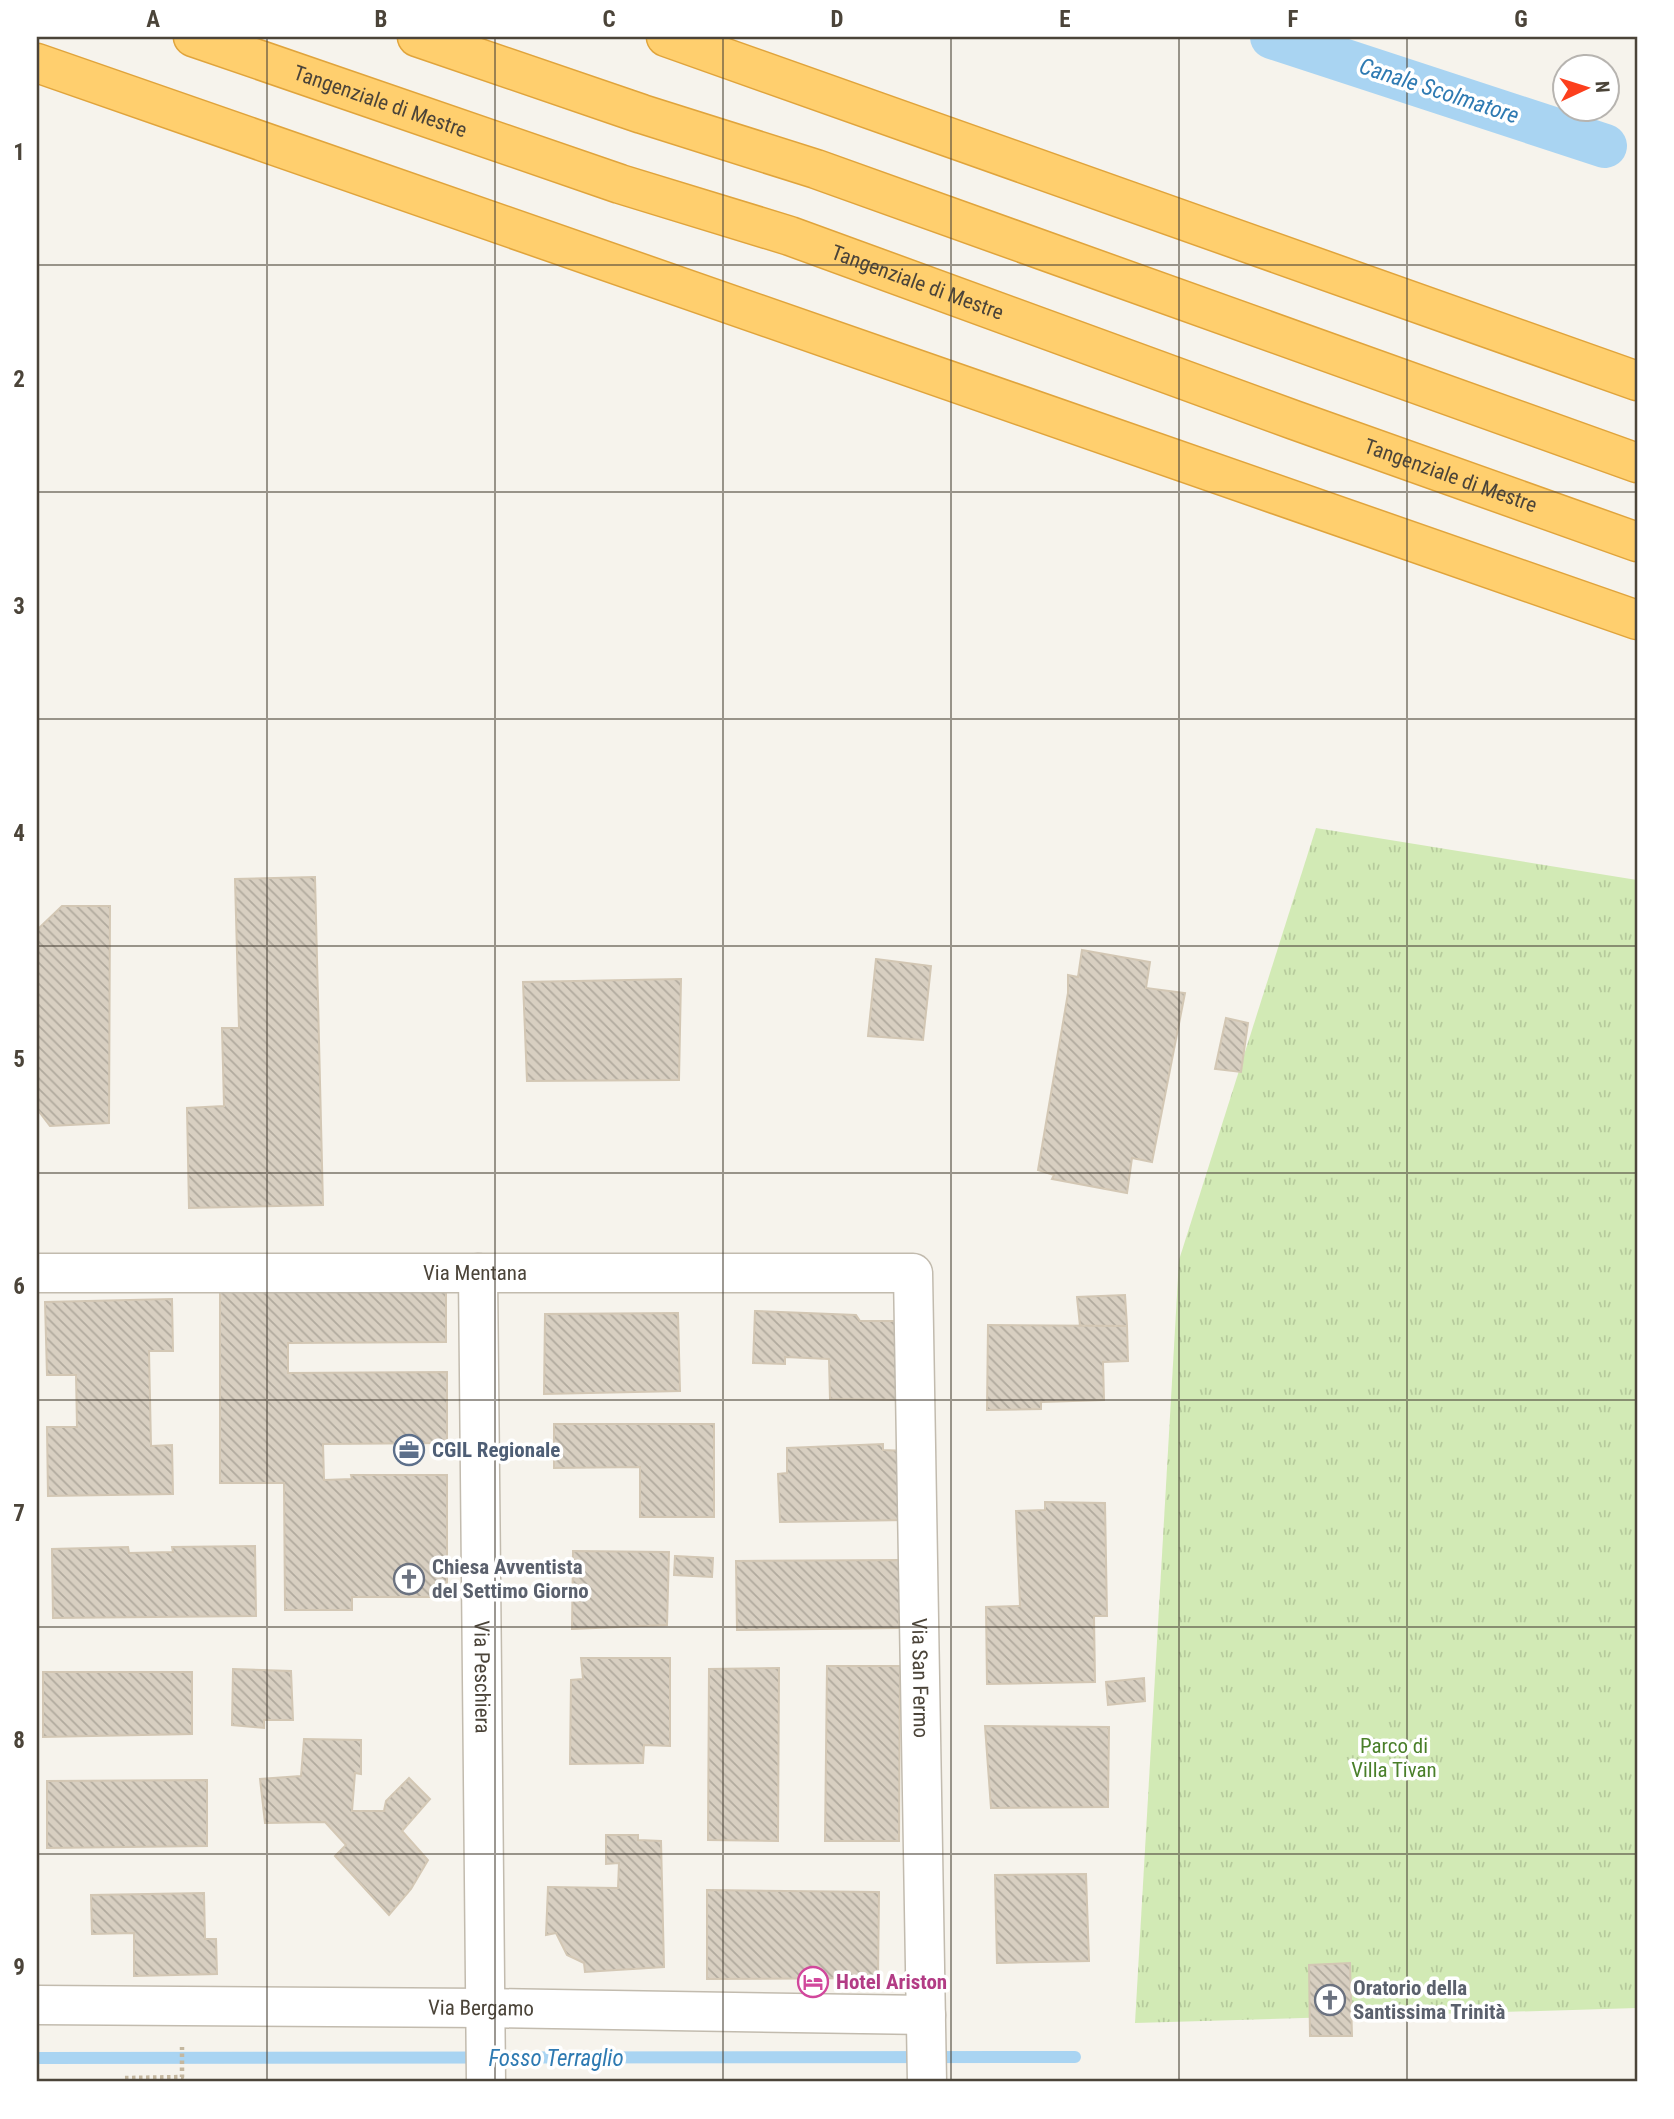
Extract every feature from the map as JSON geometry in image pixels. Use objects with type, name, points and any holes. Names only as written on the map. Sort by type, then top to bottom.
[{"type":"highway","name":"Tangenziale di Mestre","points":[[194,37],[620,184],[790,236],[1637,542]]},
{"type":"highway","points":[[417,37],[642,114],[816,169],[1637,463]]},
{"type":"highway","points":[[666,37],[1637,381]]},
{"type":"highway","points":[[37,63],[1637,620]]},
{"type":"street","name":"Via Mentana","points":[[37,1273],[913,1273]]},
{"type":"street","name":"Via Peschiera","points":[[478,1273],[486,2082]]},
{"type":"street","name":"Via San Fermo","points":[[913,1273],[927,2082]]},
{"type":"street","name":"Via Bergamo","points":[[37,2005],[485,2023],[926,2029]]},
{"type":"path","points":[[125,2078],[182,2077]]},
{"type":"green space","name":"Parco di Villa Tivan","points":[[1316,828],[1637,880],[1637,2008],[1135,2023],[1179,1260]]},
{"type":"building","points":[[315,877],[323,1205],[189,1208],[187,1108],[224,1106],[222,1028],[239,1028],[235,879]]},
{"type":"building","points":[[62,906],[110,906],[109,1123],[50,1126],[37,1109],[37,930]]},
{"type":"building","points":[[1082,950],[1150,962],[1146,988],[1185,993],[1152,1162],[1132,1158],[1127,1193],[1052,1179],[1054,1175],[1038,1170],[1068,993],[1068,975],[1078,977]]},
{"type":"building","points":[[876,959],[931,966],[923,1040],[868,1036]]},
{"type":"building","points":[[681,979],[679,1080],[527,1081],[523,982]]},
{"type":"building","points":[[1226,1018],[1248,1023],[1241,1072],[1215,1069]]},
{"type":"building","points":[[446,1289],[446,1342],[288,1343],[288,1373],[447,1372],[447,1443],[323,1444],[324,1480],[352,1479],[351,1475],[447,1475],[447,1597],[352,1597],[352,1610],[285,1610],[284,1483],[220,1483],[220,1290]]},
{"type":"building","points":[[1125,1295],[1127,1326],[1080,1326],[1077,1297]]},
{"type":"building","points":[[172,1299],[173,1351],[149,1351],[151,1446],[172,1445],[173,1494],[48,1496],[47,1427],[77,1427],[76,1375],[47,1375],[45,1302]]},
{"type":"building","points":[[755,1311],[856,1315],[860,1321],[908,1321],[907,1400],[830,1399],[829,1359],[785,1357],[785,1364],[753,1363]]},
{"type":"building","points":[[678,1313],[680,1391],[544,1394],[545,1314]]},
{"type":"building","points":[[988,1325],[1127,1326],[1128,1361],[1103,1362],[1104,1400],[1041,1402],[1041,1409],[987,1410]]},
{"type":"building","points":[[554,1424],[714,1424],[714,1517],[640,1517],[640,1467],[554,1468]]},
{"type":"building","points":[[883,1444],[883,1450],[906,1451],[907,1520],[780,1522],[778,1474],[787,1473],[787,1448]]},
{"type":"building","points":[[1045,1502],[1105,1503],[1107,1616],[1094,1616],[1095,1682],[987,1684],[986,1607],[1020,1606],[1016,1511],[1045,1510]]},
{"type":"building","points":[[255,1546],[256,1616],[53,1618],[52,1549],[128,1547],[129,1553],[173,1552],[172,1547]]},
{"type":"building","points":[[573,1551],[669,1552],[667,1625],[572,1629]]},
{"type":"building","points":[[675,1556],[713,1558],[712,1577],[674,1575]]},
{"type":"building","points":[[901,1560],[899,1628],[737,1630],[736,1561]]},
{"type":"building","points":[[581,1658],[670,1658],[670,1746],[644,1745],[643,1763],[570,1764],[571,1680],[583,1679]]},
{"type":"building","points":[[827,1666],[900,1666],[899,1841],[825,1841]]},
{"type":"building","points":[[779,1668],[778,1841],[708,1840],[709,1669]]},
{"type":"building","points":[[233,1669],[291,1671],[293,1720],[264,1720],[264,1728],[232,1725]]},
{"type":"building","points":[[43,1672],[192,1672],[192,1734],[43,1737]]},
{"type":"building","points":[[1144,1678],[1145,1701],[1108,1705],[1106,1682]]},
{"type":"building","points":[[985,1726],[1109,1727],[1108,1807],[991,1808]]},
{"type":"building","points":[[304,1739],[361,1740],[361,1774],[355,1773],[352,1811],[384,1811],[386,1801],[409,1778],[430,1799],[402,1831],[428,1860],[411,1889],[389,1915],[335,1856],[346,1845],[325,1822],[265,1823],[260,1779],[301,1776]]},
{"type":"building","points":[[207,1780],[207,1846],[47,1848],[47,1781]]},
{"type":"building","points":[[606,1835],[638,1835],[638,1840],[661,1841],[664,1967],[585,1972],[584,1963],[567,1955],[556,1933],[546,1935],[548,1887],[618,1888],[619,1863],[606,1864]]},
{"type":"building","points":[[1086,1874],[1089,1961],[997,1963],[995,1875]]},
{"type":"building","points":[[707,1890],[879,1892],[878,1978],[707,1979]]},
{"type":"building","points":[[204,1893],[205,1939],[216,1939],[217,1974],[134,1976],[134,1933],[92,1934],[91,1895]]},
{"type":"building","name":"Oratorio della Santissima Trinità","points":[[1350,1963],[1352,2036],[1310,2036],[1309,1965]]},
{"type":"waterway","name":"Canale Scolmatore","points":[[1272,37],[1605,146]]},
{"type":"waterway","name":"Fosso Terraglio","points":[[37,2058],[1075,2057]]},
{"type":"place","name":"CGIL Regionale","points":[[409,1450]]},
{"type":"place","name":"Chiesa Avventista del Settimo Giorno","points":[[409,1579]]},
{"type":"place","name":"Hotel Ariston","points":[[813,1982]]},
{"type":"place","name":"Oratorio della Santissima Trinità","points":[[1330,2000]]}]
